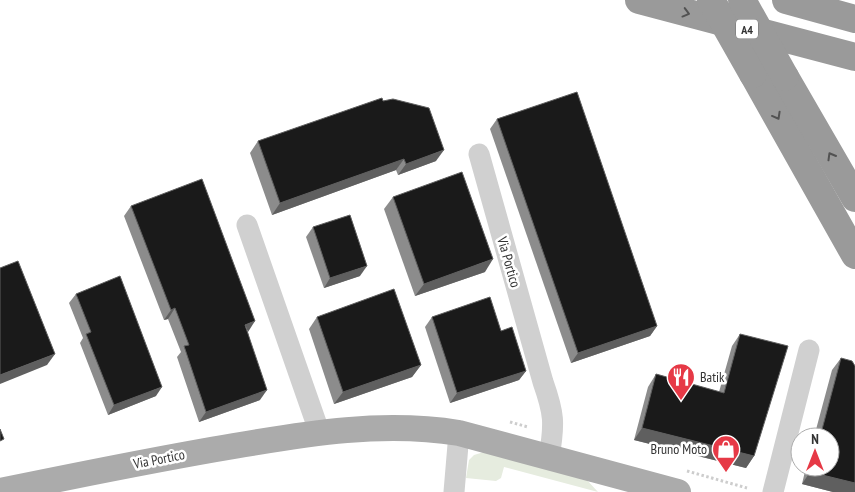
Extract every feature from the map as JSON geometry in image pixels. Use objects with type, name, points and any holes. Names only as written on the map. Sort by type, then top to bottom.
[{"type":"highway","name":"A4","points":[[639,0],[855,57]]},
{"type":"highway","points":[[711,0],[855,254]]},
{"type":"highway","points":[[742,0],[855,198]]},
{"type":"highway","points":[[786,0],[855,19]]},
{"type":"main road","name":"Via Portico","points":[[0,490],[319,431],[392,427],[430,428],[459,433],[678,492]]},
{"type":"street","name":"Via Portico","points":[[479,154],[543,382],[553,410],[554,418],[549,456]]},
{"type":"street","points":[[247,225],[319,431]]},
{"type":"street","points":[[773,492],[809,350]]},
{"type":"street","points":[[454,492],[459,433]]},
{"type":"path","points":[[510,422],[528,427]]},
{"type":"shaded area","points":[[484,452],[586,479],[598,492],[504,467],[501,478],[496,481],[466,478],[469,460],[474,455]]},
{"type":"building","points":[[577,92],[657,326],[578,353],[497,119]]},
{"type":"building","points":[[382,98],[383,101],[393,99],[429,108],[444,150],[406,164],[404,159],[280,203],[258,141]]},
{"type":"building","points":[[462,172],[493,259],[424,284],[393,197]]},
{"type":"building","points":[[202,179],[255,321],[245,325],[267,390],[206,412],[184,346],[189,345],[175,308],[171,310],[131,206]]},
{"type":"building","points":[[350,215],[367,266],[330,278],[313,227]]},
{"type":"building","points":[[18,261],[55,354],[0,375],[0,268]]},
{"type":"building","points":[[120,276],[162,387],[114,405],[86,334],[91,332],[76,294]]},
{"type":"building","points":[[394,289],[421,365],[343,392],[317,317]]},
{"type":"building","points":[[490,297],[501,331],[512,327],[526,371],[457,393],[432,317]]},
{"type":"building","points":[[740,334],[788,346],[754,456],[642,428],[656,374],[724,393]]},
{"type":"building","points":[[841,358],[852,361],[855,366],[855,483],[830,477],[840,477],[840,427],[823,427]]},
{"type":"building","points":[[0,429],[4,439],[0,441]]},
{"type":"place","name":"Batik","points":[[681,401]]},
{"type":"place","name":"Bruno Moto","points":[[726,473]]}]
